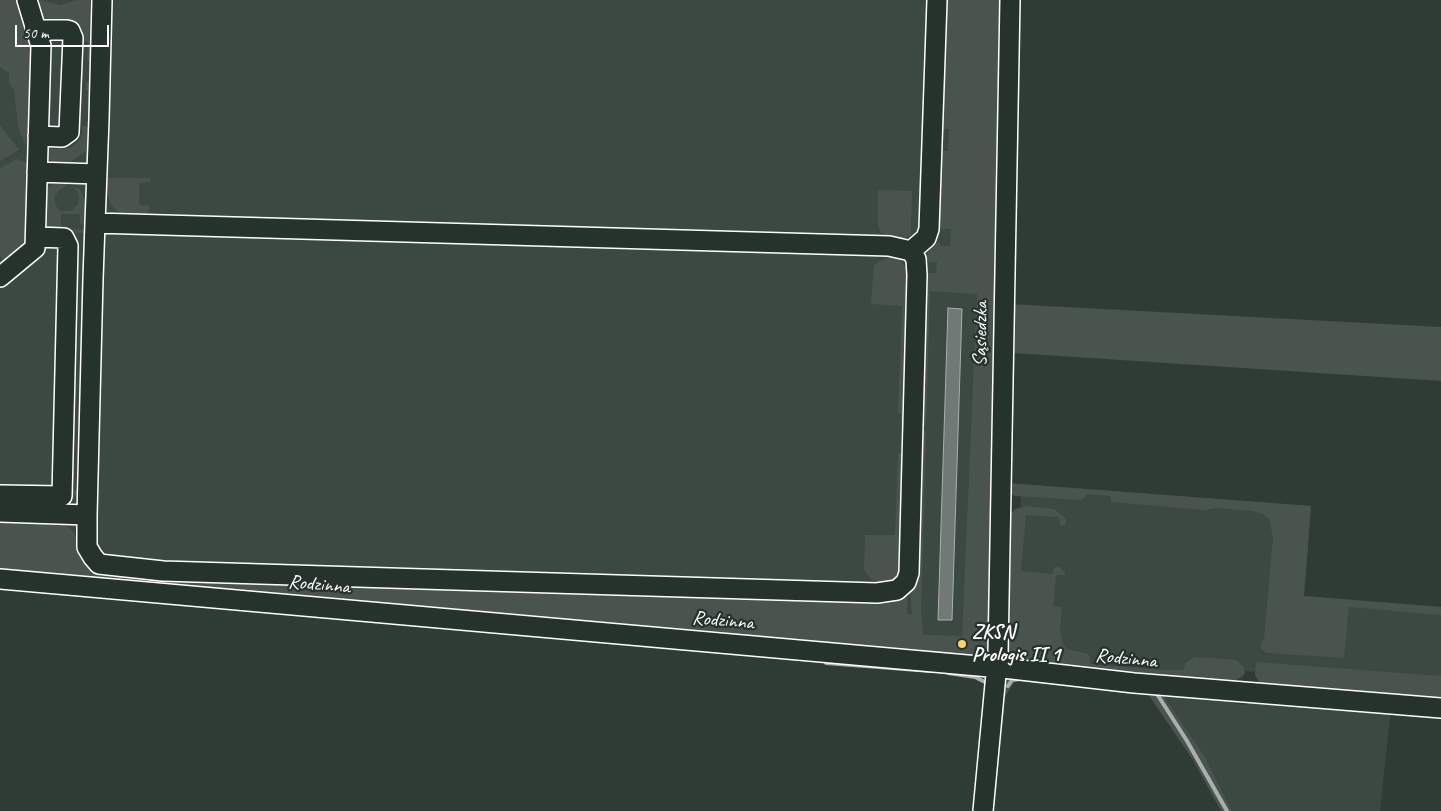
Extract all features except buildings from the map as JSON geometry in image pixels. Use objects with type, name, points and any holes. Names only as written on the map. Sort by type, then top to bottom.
[{"type":"street","points":[[0,277],[35,248],[41,46],[28,0]]},
{"type":"street","points":[[95,223],[889,246],[911,251],[916,259],[917,275],[909,573],[904,585],[892,592],[877,593],[207,573],[109,566],[96,561],[89,551],[87,515],[95,223],[98,174],[102,0]]},
{"type":"street","points":[[911,251],[926,238],[929,229],[937,0]]},
{"type":"street","name":"Sąsiedzka","points":[[983,811],[998,668],[1010,0]]},
{"type":"street","points":[[36,30],[67,30],[70,31],[73,38],[69,132],[62,137],[38,136]]},
{"type":"street","points":[[37,172],[98,174]]},
{"type":"street","points":[[0,495],[62,496],[68,246],[64,238],[36,237]]},
{"type":"street","points":[[0,512],[87,515]]},
{"type":"street","name":"Rodzinna","points":[[0,579],[998,668],[1134,683],[1441,708]]},
{"type":"shaded area","points":[[0,0],[995,0],[965,642],[951,641],[950,649],[0,565]]},
{"type":"shaded area","points":[[0,0],[16,0],[31,49],[28,143],[25,144],[18,127],[14,90],[9,83],[9,73],[0,67]]},
{"type":"shaded area","points":[[41,0],[60,5],[77,0],[90,0],[89,41],[92,60],[91,91],[86,90],[86,82],[91,82],[91,61],[87,61],[88,41],[85,41],[83,31],[74,22],[51,21],[44,17],[39,6]]},
{"type":"shaded area","points":[[945,0],[1003,0],[991,651],[988,658],[0,575],[0,519],[61,522],[74,532],[83,558],[902,597],[907,595],[907,614],[912,615],[910,591],[914,585],[924,273],[936,273],[937,262],[925,262],[928,252],[937,243],[940,243],[940,246],[950,246],[951,229],[940,229],[938,231],[940,151],[948,151],[949,129],[941,129]],"holes":[[[930,291],[977,294],[962,636],[923,635],[921,611],[926,431],[923,431],[923,428],[926,423]]]},
{"type":"shaded area","points":[[0,125],[19,150],[0,161]]},
{"type":"shaded area","points":[[82,126],[87,126],[87,150],[70,162],[48,160],[48,149],[70,148],[77,143],[82,135]]},
{"type":"shaded area","points":[[17,159],[28,163],[29,238],[25,247],[6,264],[0,256],[0,168]]},
{"type":"shaded area","points":[[106,178],[151,178],[150,182],[139,183],[139,205],[150,206],[148,212],[142,216],[128,216],[119,212],[111,205],[107,194]]},
{"type":"shaded area","points":[[53,184],[69,184],[59,190],[54,198],[56,206],[61,211],[72,211],[79,203],[79,195],[75,189],[69,186],[80,189],[86,203],[85,225],[80,224],[80,214],[61,214],[61,230],[85,229],[80,491],[67,505],[0,501],[77,489],[84,233],[52,232],[44,228],[46,189]]},
{"type":"shaded area","points":[[878,190],[912,191],[911,236],[896,240],[881,232],[878,226]]},
{"type":"shaded area","points":[[889,257],[900,260],[909,272],[905,427],[901,427],[901,413],[898,413],[902,306],[871,304],[874,266]]},
{"type":"shaded area","points":[[1009,304],[1441,327],[1441,381],[1014,353],[1008,347]]},
{"type":"shaded area","points":[[948,308],[962,309],[952,620],[938,620]]},
{"type":"shaded area","points":[[898,453],[905,454],[902,568],[895,579],[876,583],[867,575],[864,569],[865,535],[895,535]]},
{"type":"shaded area","points":[[1006,483],[1311,506],[1304,596],[1441,607],[1441,615],[1349,607],[1344,658],[1267,653],[1260,648],[1264,638],[1273,537],[1269,519],[1263,514],[1252,511],[1216,508],[1205,510],[1111,502],[1111,496],[1087,494],[1082,500],[1015,496],[1010,493]]},
{"type":"shaded area","points":[[1021,484],[1311,506],[1304,596],[1441,607],[1441,695],[1264,680],[1255,672],[1244,671],[1232,678],[1017,655]]},
{"type":"shaded area","points":[[1027,506],[1054,509],[1066,518],[1066,524],[1061,526],[1058,517],[1026,515],[1021,571],[1053,574],[1054,568],[1058,566],[1065,572],[1065,575],[1056,575],[1053,606],[1062,607],[1060,630],[1063,644],[1067,649],[1088,654],[1090,663],[1093,664],[1165,670],[1183,670],[1186,662],[1195,657],[1236,660],[1243,666],[1245,673],[1243,676],[1236,680],[1175,680],[1011,662],[1007,658],[1006,519],[1015,509]]},
{"type":"shaded area","points":[[1256,662],[1441,676],[1441,702],[1260,684],[1255,675]]},
{"type":"shaded area","points":[[1012,676],[1234,699],[1236,704],[1233,700],[1163,695],[1205,757],[1232,811],[1221,811],[1193,760],[1148,694],[1015,681],[1003,700],[1001,696],[1004,683]]},
{"type":"shaded area","points":[[1163,695],[1233,700],[1235,704],[1245,705],[1249,702],[1323,708],[1391,709],[1380,811],[1232,811],[1205,757]]},
{"type":"waterway","points":[[826,663],[931,671]]},
{"type":"waterway","points":[[948,673],[975,677],[987,683]]},
{"type":"waterway","points":[[1008,686],[1012,680],[1020,679]]},
{"type":"waterway","points":[[1157,694],[1187,741],[1227,811]]},
{"type":"place","name":"ZKSN Prologis II 1","points":[[962,644]]}]
